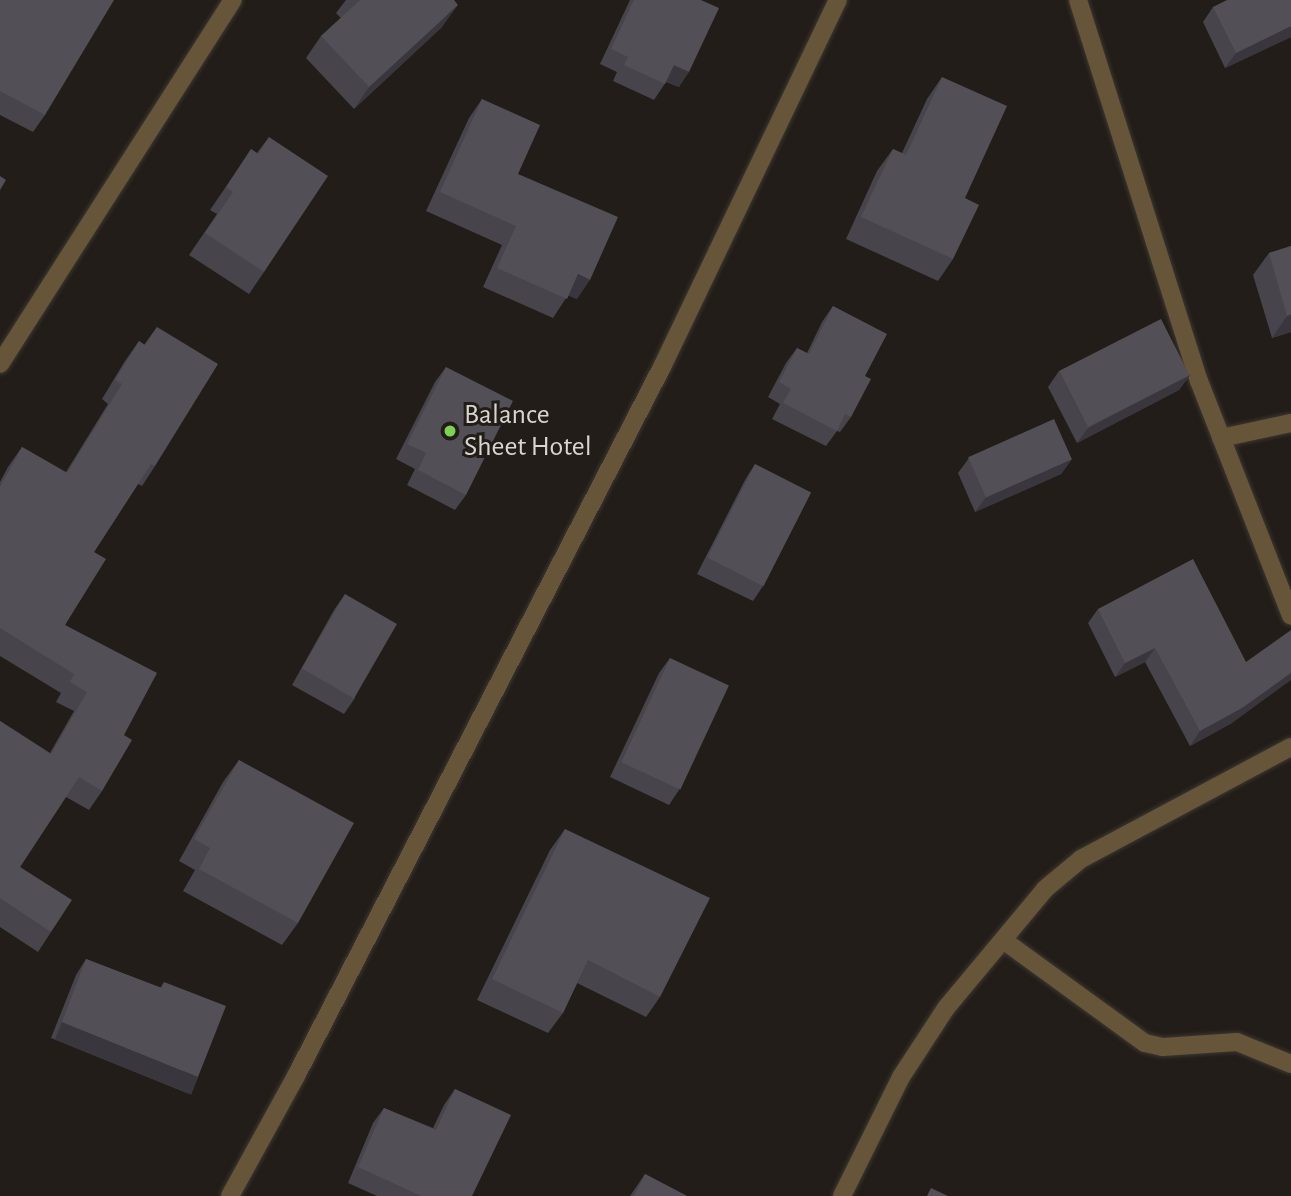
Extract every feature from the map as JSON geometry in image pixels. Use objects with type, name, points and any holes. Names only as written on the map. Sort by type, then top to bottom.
[{"type":"street","points":[[0,364],[233,0]]},
{"type":"street","points":[[230,1196],[296,1076],[662,367],[838,0]]},
{"type":"street","points":[[1078,0],[1221,438],[1291,616]]},
{"type":"street","points":[[1221,438],[1291,423]]},
{"type":"street","points":[[842,1196],[901,1077],[946,1007],[1045,889],[1081,859],[1291,747]]},
{"type":"street","points":[[1003,940],[1145,1043],[1163,1047],[1237,1042],[1291,1064]]},
{"type":"building","points":[[0,0],[114,0],[45,115],[0,91]]},
{"type":"building","points":[[360,0],[454,0],[458,5],[369,87],[321,36]]},
{"type":"building","points":[[634,0],[701,0],[719,8],[689,72],[674,65],[665,84],[624,65],[628,57],[611,49]]},
{"type":"building","points":[[1227,0],[1291,0],[1291,26],[1236,53],[1213,7]]},
{"type":"building","points":[[942,77],[1007,106],[965,198],[979,205],[953,259],[861,217],[893,149],[906,155]]},
{"type":"building","points":[[482,99],[540,125],[518,174],[618,217],[590,280],[578,274],[567,299],[497,268],[516,226],[440,192]]},
{"type":"building","points":[[269,137],[328,176],[264,272],[205,233],[233,192],[226,187],[251,149],[258,154]]},
{"type":"building","points":[[0,176],[6,180],[0,190]]},
{"type":"building","points":[[1291,246],[1291,314],[1287,316],[1269,253]]},
{"type":"building","points":[[833,306],[887,334],[865,376],[871,379],[851,417],[845,414],[837,431],[783,403],[791,389],[779,382],[797,348],[809,354]]},
{"type":"building","points":[[1161,319],[1190,375],[1088,427],[1059,371]]},
{"type":"building","points":[[157,327],[218,364],[155,466],[151,464],[94,552],[106,559],[65,625],[157,673],[124,735],[132,740],[102,791],[79,777],[20,867],[72,900],[51,932],[0,898],[0,721],[51,754],[87,692],[70,682],[74,674],[0,628],[0,487],[22,447],[67,473],[122,384],[115,380],[139,341],[145,345]]},
{"type":"building","points":[[446,367],[513,401],[466,495],[418,470],[426,453],[407,444]]},
{"type":"building","points":[[1054,419],[1072,459],[986,497],[968,457]]},
{"type":"building","points":[[755,464],[811,493],[763,586],[707,558]]},
{"type":"building","points":[[1193,559],[1246,662],[1291,630],[1291,673],[1242,708],[1200,731],[1155,648],[1125,663],[1098,609]]},
{"type":"building","points":[[345,594],[397,624],[354,698],[302,668]]},
{"type":"building","points":[[670,658],[729,685],[680,790],[621,762]]},
{"type":"building","points":[[239,760],[354,823],[298,923],[199,869],[210,848],[194,839]]},
{"type":"building","points":[[565,829],[710,898],[660,997],[588,960],[563,1013],[492,979]]},
{"type":"building","points":[[86,959],[162,988],[164,982],[226,1006],[198,1077],[62,1022]]},
{"type":"building","points":[[455,1089],[511,1115],[472,1196],[421,1196],[358,1167],[384,1108],[436,1130]]},
{"type":"building","points":[[645,1174],[687,1196],[634,1196]]},
{"type":"building","points":[[931,1188],[948,1196],[927,1196]]},
{"type":"place","name":"Balance Sheet Hotel","points":[[450,431]]}]
